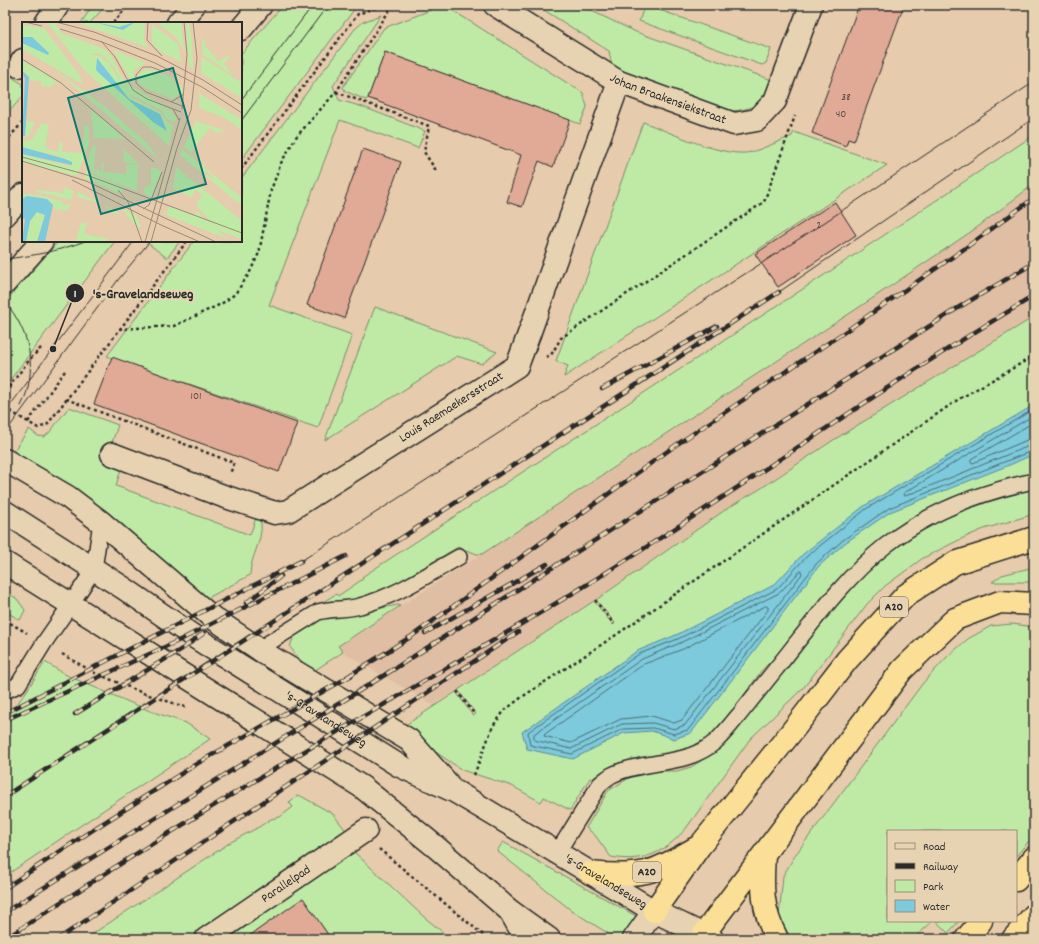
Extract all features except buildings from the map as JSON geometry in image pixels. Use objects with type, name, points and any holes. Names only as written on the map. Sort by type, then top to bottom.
[{"type":"highway","name":"A20","points":[[654,912],[699,847],[847,660],[906,595],[955,563],[1034,538]]},
{"type":"highway","points":[[705,938],[764,854],[902,670],[955,619],[1000,602],[1034,604]]},
{"type":"highway","name":"A20","points":[[590,873],[616,875],[647,872],[699,847]]},
{"type":"highway","points":[[764,854],[762,877],[763,896],[770,925],[777,939]]},
{"type":"highway","points":[[1017,879],[1034,858]]},
{"type":"highway","points":[[1013,939],[1034,915]]},
{"type":"highway","points":[[966,939],[980,922]]},
{"type":"main road","points":[[47,22],[58,5]]},
{"type":"main road","points":[[179,22],[194,5]]},
{"type":"main road","points":[[242,28],[261,5]]},
{"type":"main road","name":"Johan Braakensiekstraat","points":[[494,5],[619,82],[734,124],[757,120],[775,101],[811,5]]},
{"type":"main road","name":"Louis Raemaekersstraat","points":[[112,454],[223,496],[275,513],[288,511],[517,366],[619,82]]},
{"type":"main road","points":[[5,214],[22,196]]},
{"type":"main road","points":[[5,283],[41,242]]},
{"type":"main road","points":[[5,460],[68,497],[101,522],[212,618],[259,649],[408,740],[461,795]]},
{"type":"main road","name":"'s-Gravelandseweg","points":[[5,512],[94,568],[196,638],[398,765],[461,795],[654,912],[705,938]]},
{"type":"main road","points":[[5,563],[362,787],[436,847],[510,912],[549,939]]},
{"type":"main road","name":"Parallelpad","points":[[206,939],[366,830]]},
{"type":"main road","points":[[510,912],[526,939]]},
{"type":"main road","name":"'s-Gravelandseweg","points":[[634,939],[654,912]]},
{"type":"lane","points":[[557,853],[600,784],[611,775],[638,766],[684,758],[698,753],[715,742],[834,597],[886,546],[912,528],[954,506],[988,492],[1034,481]]},
{"type":"lane","points":[[5,691],[18,685],[94,568],[101,522]]},
{"type":"lane","points":[[259,649],[318,612],[328,609],[359,607],[399,591],[459,556]]},
{"type":"path","points":[[114,22],[129,5]]},
{"type":"path","points":[[242,169],[358,14],[383,5]]},
{"type":"path","points":[[119,329],[174,326],[221,304],[235,294],[249,274],[259,252],[271,190],[281,163],[296,137],[336,92],[393,5]]},
{"type":"path","points":[[336,92],[429,126],[424,152],[438,172]]},
{"type":"path","points":[[517,366],[551,355],[561,338],[764,202],[797,112]]},
{"type":"path","points":[[5,142],[22,123]]},
{"type":"path","points":[[5,408],[38,428],[47,425],[186,242]]},
{"type":"path","points":[[5,392],[30,359],[43,346]]},
{"type":"path","points":[[461,795],[493,726],[505,710],[632,625],[959,399],[1034,356]]},
{"type":"path","points":[[28,422],[65,371]]},
{"type":"path","points":[[66,399],[234,464],[223,496]]},
{"type":"path","points":[[595,600],[614,624]]},
{"type":"path","points":[[5,620],[95,673],[143,693],[190,709]]},
{"type":"path","points":[[457,691],[475,715]]},
{"type":"path","points":[[366,830],[381,851],[488,939]]},
{"type":"shaded area","points":[[1034,184],[1034,317],[832,441],[760,489],[728,508],[595,600],[434,705],[366,666],[343,652],[337,646],[482,554],[858,308],[975,229]]},
{"type":"green space","points":[[93,5],[106,5],[91,22],[82,22]]},
{"type":"green space","points":[[283,5],[362,5],[356,7],[242,159],[242,53]]},
{"type":"green space","points":[[444,5],[583,93],[587,107],[580,124],[385,52],[366,100],[345,91],[343,87],[384,28]]},
{"type":"green space","points":[[536,5],[579,5],[636,32],[772,80],[769,90],[762,100],[753,106],[728,111],[626,73],[612,66],[609,51]]},
{"type":"green space","points":[[645,5],[771,49],[766,63],[762,65],[639,21]]},
{"type":"green space","points":[[381,15],[333,86],[339,100],[363,107],[425,131],[418,148],[340,120],[269,305],[352,335],[318,428],[107,356],[193,242],[242,242],[242,178],[355,29],[363,22]]},
{"type":"green space","points":[[5,73],[22,83],[22,97],[5,116]]},
{"type":"green space","points":[[643,122],[682,138],[713,148],[727,152],[741,153],[762,149],[792,136],[794,132],[887,165],[564,377],[568,366],[556,361]]},
{"type":"green space","points":[[1034,135],[1034,184],[975,229],[858,308],[482,554],[477,554],[458,547],[397,583],[357,599],[325,603],[303,614],[336,594],[338,596],[363,579],[362,577],[832,270]]},
{"type":"green space","points":[[58,242],[114,242],[7,384],[5,382],[5,302]]},
{"type":"green space","points":[[146,242],[179,242],[167,258]]},
{"type":"green space","points":[[375,307],[497,352],[482,364],[457,356],[325,440]]},
{"type":"green space","points":[[1034,317],[1034,475],[1004,480],[968,494],[911,522],[762,670],[727,718],[707,739],[694,746],[668,754],[619,763],[595,780],[590,778],[570,810],[544,797],[541,802],[512,786],[462,770],[401,728],[456,692],[473,716],[476,714],[458,690],[594,601],[613,625],[615,623],[596,600],[728,508],[760,489],[832,441]]},
{"type":"green space","points":[[69,407],[118,425],[105,463],[121,469],[116,486],[250,535],[256,518],[261,523],[261,530],[250,575],[204,600],[58,480],[13,452],[29,429],[38,436],[44,437],[49,433]]},
{"type":"green space","points":[[1034,487],[1034,514],[984,529],[965,537],[923,558],[885,586],[867,604],[804,687],[750,739],[687,827],[671,843],[654,854],[644,857],[611,857],[594,834],[586,828],[608,791],[629,778],[650,771],[677,771],[691,767],[717,751],[838,601],[877,561],[915,531],[990,498]]},
{"type":"green space","points":[[1034,567],[1034,582],[992,582],[1002,575]]},
{"type":"green space","points":[[5,591],[17,599],[25,610],[20,620],[5,611]]},
{"type":"green space","points":[[398,605],[400,606],[338,646],[343,652],[312,672],[301,665],[303,663],[290,647],[294,635],[328,612],[365,613]]},
{"type":"green space","points":[[1012,624],[1027,626],[1034,629],[1034,835],[1017,855],[1017,830],[887,830],[887,922],[932,922],[913,939],[791,939],[779,916],[783,876],[796,854],[923,683],[948,656],[968,639],[991,626]]},
{"type":"green space","points":[[45,662],[68,676],[150,711],[186,723],[210,739],[5,876],[5,720],[26,692]]},
{"type":"green space","points":[[299,795],[333,814],[347,832],[191,939],[85,939],[231,842],[271,819],[280,817],[293,807],[289,802]]},
{"type":"green space","points":[[503,842],[636,916],[626,939],[617,939],[571,910],[497,851]]},
{"type":"green space","points":[[353,851],[424,917],[451,939],[331,939],[303,899],[245,939],[224,939]]},
{"type":"green space","points":[[937,922],[958,922],[948,933]]},
{"type":"water","points":[[1034,405],[1034,454],[890,512],[845,543],[819,566],[691,733],[674,739],[652,731],[624,733],[573,759],[527,749],[522,732],[637,651],[676,635],[774,585],[803,554],[864,506]]},
{"type":"tram line","points":[[242,99],[313,5]]},
{"type":"tram line","points":[[242,120],[328,5]]},
{"type":"tram line","points":[[301,561],[819,226],[1034,82]]},
{"type":"tram line","points":[[779,292],[1034,118]]},
{"type":"tram line","points":[[5,259],[46,253],[82,242]]},
{"type":"tram line","points":[[5,412],[133,242]]},
{"type":"tram line","points":[[5,433],[118,280],[149,242]]},
{"type":"tram line","points":[[5,302],[14,313],[21,326],[26,338],[29,352],[30,379],[27,393],[21,406]]},
{"type":"railway","points":[[347,677],[412,636],[676,445],[846,331],[964,249],[1034,198]]},
{"type":"railway","points":[[5,912],[383,676],[961,306],[1034,263]]},
{"type":"railway","points":[[5,796],[779,292]]},
{"type":"railway","points":[[5,939],[205,811],[583,587],[696,515],[864,403],[1034,296]]},
{"type":"railway","points":[[602,389],[717,326]]},
{"type":"railway","points":[[5,720],[180,640],[346,556]]},
{"type":"railway","points":[[5,713],[301,561]]},
{"type":"railway","points":[[425,633],[547,564]]},
{"type":"railway","points":[[246,603],[281,576]]},
{"type":"railway","points":[[58,939],[518,632]]},
{"type":"railway","points":[[75,714],[182,649],[204,633]]},
{"type":"railway","points":[[5,888],[198,763],[352,675]]},
{"type":"place","name":"'s-Gravelandseweg","points":[[53,349]]}]
